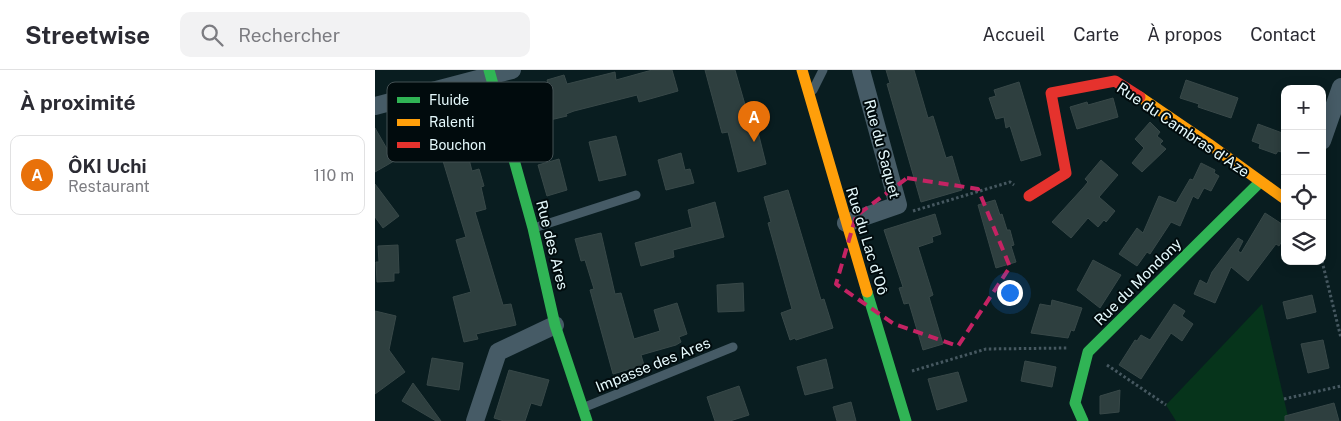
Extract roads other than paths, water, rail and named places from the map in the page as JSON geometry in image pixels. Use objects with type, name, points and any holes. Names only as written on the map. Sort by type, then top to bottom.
[{"type":"street","points":[[459,82],[490,73],[512,70]]},
{"type":"street","name":"Rue du Lac d'Oô","points":[[802,70],[845,223],[906,421]]},
{"type":"street","name":"Rue du Saquet","points":[[845,223],[898,205],[861,70]]},
{"type":"street","name":"Rue du Cambras d'Aze","points":[[1029,196],[1066,173],[1051,93],[1115,81],[1209,144],[1281,196]]},
{"type":"street","points":[[1326,130],[1341,87]]},
{"type":"street","name":"Rue des Ares","points":[[515,162],[533,228],[555,324],[587,421]]},
{"type":"street","name":"Rue du Mondony","points":[[1083,421],[1075,403],[1088,352],[1259,182]]},
{"type":"street","points":[[475,421],[498,352],[555,324]]},
{"type":"lane","points":[[810,97],[823,70]]},
{"type":"lane","points":[[533,228],[635,195]]},
{"type":"lane","name":"Impasse des Ares","points":[[583,408],[733,347]]},
{"type":"place","name":"ÔKI Uchi","points":[[754,142]]}]
